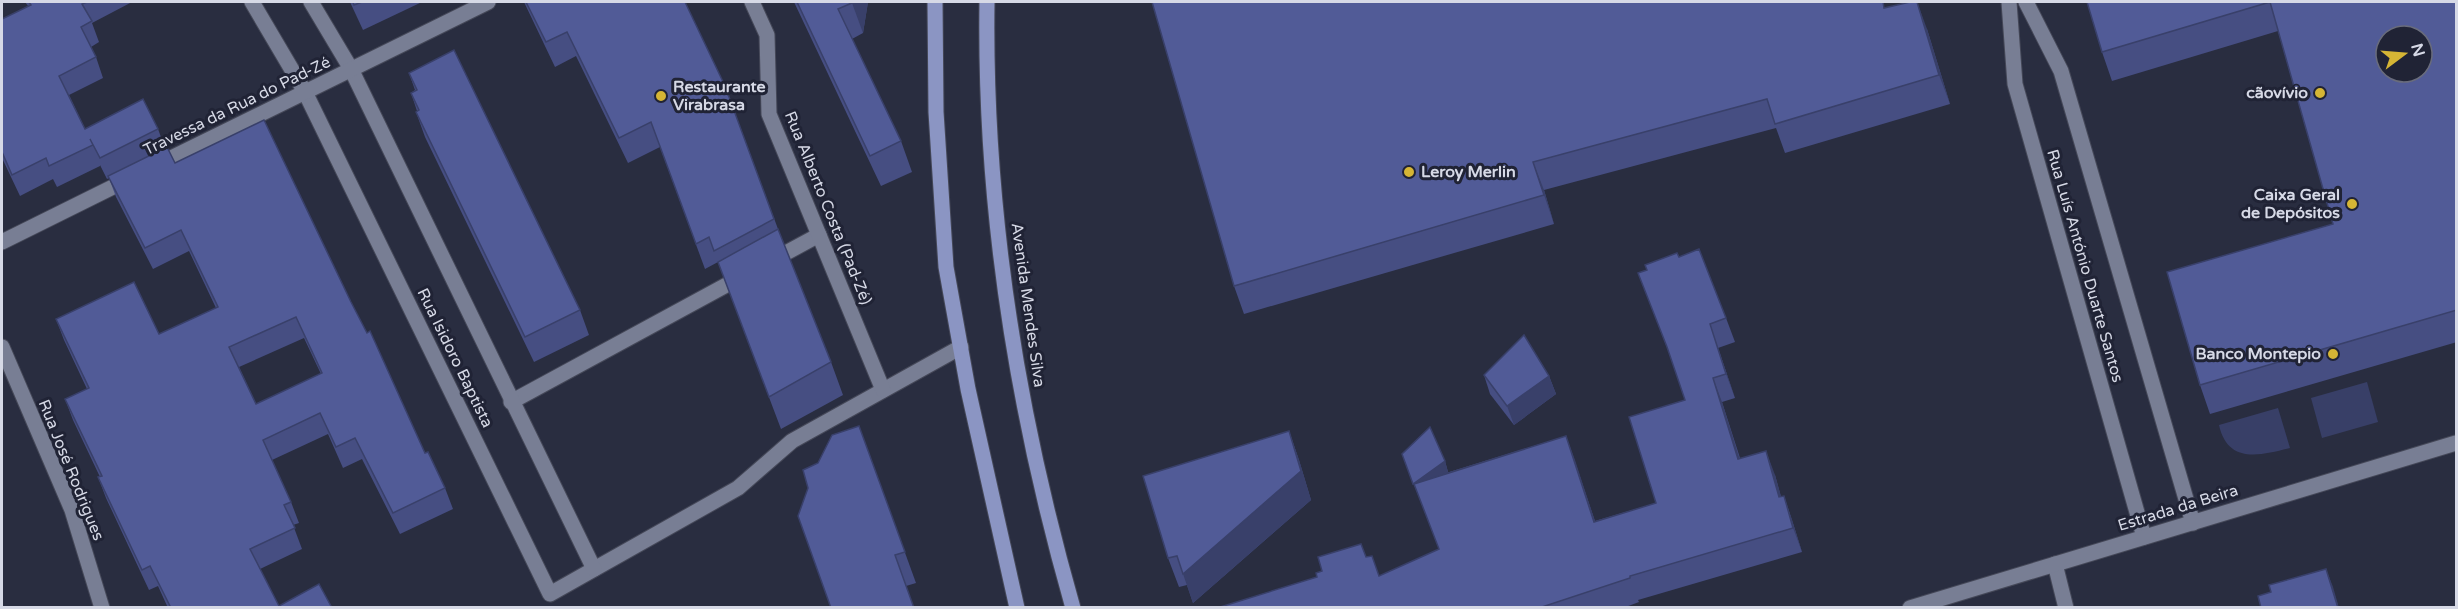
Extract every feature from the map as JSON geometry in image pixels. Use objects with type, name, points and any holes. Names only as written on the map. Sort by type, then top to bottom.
[{"type":"main road","points":[[934,2],[936,112],[946,267],[973,411],[1017,608]]},
{"type":"main road","name":"Avenida Mendes Silva","points":[[987,2],[994,198],[1015,349],[1034,448],[1073,608]]},
{"type":"street","points":[[252,2],[306,92]]},
{"type":"street","name":"Rua Isidoro Baptista","points":[[311,2],[351,69],[594,569]]},
{"type":"street","name":"Travessa da Rua do Pad-Zé","points":[[2,242],[488,2]]},
{"type":"street","name":"Rua Alberto Costa (Pad-Zé)","points":[[752,2],[767,35],[769,114],[884,390]]},
{"type":"street","name":"Rua Luís António Duarte Santos","points":[[2009,2],[2015,84],[2144,537]]},
{"type":"street","name":"Rua Luís António Duarte Santos","points":[[2026,2],[2061,71],[2193,523]]},
{"type":"street","name":"Rua Isidoro Baptista","points":[[306,92],[550,594],[738,488],[792,441],[961,347]]},
{"type":"street","points":[[512,402],[819,235]]},
{"type":"street","name":"Rua José Rodrigues","points":[[2,347],[72,510],[102,608]]},
{"type":"street","name":"Estrada da Beira","points":[[1910,608],[2457,443]]},
{"type":"street","points":[[2055,564],[2066,608]]},
{"type":"shaded area","points":[[2367,382],[2378,422],[2322,438],[2311,398]]},
{"type":"shaded area","points":[[2278,408],[2290,448],[2268,453],[2247,454],[2238,452],[2223,438],[2219,425]]},
{"type":"building","points":[[29,2],[87,2],[82,4],[92,21],[81,27],[96,57],[59,76],[85,129],[143,99],[158,129],[100,158],[90,139],[93,145],[49,166],[46,158],[12,175],[2,152],[2,19],[31,5]]},
{"type":"building","points":[[526,2],[685,2],[725,86],[774,219],[714,251],[709,237],[696,244],[651,122],[619,138],[567,32],[546,42]]},
{"type":"building","points":[[797,2],[852,2],[838,9],[901,141],[870,156]]},
{"type":"building","name":"Leroy Merlin","points":[[1152,2],[1883,2],[1884,8],[1917,2],[1939,75],[1775,124],[1767,99],[1533,162],[1544,195],[1234,286]]},
{"type":"building","points":[[2087,2],[2270,2],[2102,52]]},
{"type":"building","points":[[2270,2],[2457,2],[2457,310],[2200,385],[2167,272],[2333,224]]},
{"type":"building","points":[[454,50],[580,310],[525,337],[416,112],[419,110],[411,93],[417,90],[409,73]]},
{"type":"building","points":[[264,120],[351,302],[367,333],[370,331],[425,453],[428,452],[445,488],[393,513],[355,438],[336,447],[320,413],[263,440],[291,502],[284,505],[295,528],[250,549],[279,606],[319,584],[332,608],[171,608],[150,566],[142,570],[98,477],[102,476],[65,399],[89,388],[56,319],[134,282],[159,334],[218,307],[181,230],[145,248],[108,176],[167,147],[175,163]],"holes":[[[296,317],[322,373],[256,404],[229,347]]]},
{"type":"building","points":[[778,229],[831,362],[769,397],[718,262]]},
{"type":"building","points":[[1699,249],[1726,318],[1710,324],[1726,374],[1713,378],[1738,459],[1766,451],[1779,497],[1784,496],[1793,528],[1630,576],[1630,578],[1539,608],[1217,608],[1317,577],[1316,573],[1322,571],[1318,557],[1361,544],[1366,557],[1372,556],[1379,576],[1439,549],[1414,484],[1566,436],[1594,522],[1656,503],[1629,417],[1685,400],[1638,273],[1647,270],[1645,265],[1677,253],[1679,257]]},
{"type":"building","points":[[1524,335],[1549,376],[1507,406],[1484,375]]},
{"type":"building","points":[[859,426],[905,552],[895,555],[914,608],[831,608],[798,516],[808,488],[803,470],[818,463],[832,435]]},
{"type":"building","points":[[1430,427],[1445,461],[1413,484],[1402,454]]},
{"type":"building","points":[[1289,431],[1301,471],[1183,574],[1177,556],[1168,558],[1143,476]]},
{"type":"building","points":[[2326,569],[2338,608],[2261,608],[2258,596],[2271,592],[2269,585]]},
{"type":"place","name":"cãovívio","points":[[2320,93]]},
{"type":"place","name":"Restaurante Virabrasa","points":[[661,96]]},
{"type":"place","name":"Leroy Merlin","points":[[1409,172]]},
{"type":"place","name":"Caixa Geral de Depósitos","points":[[2352,204]]},
{"type":"place","name":"Banco Montepio","points":[[2333,354]]}]
